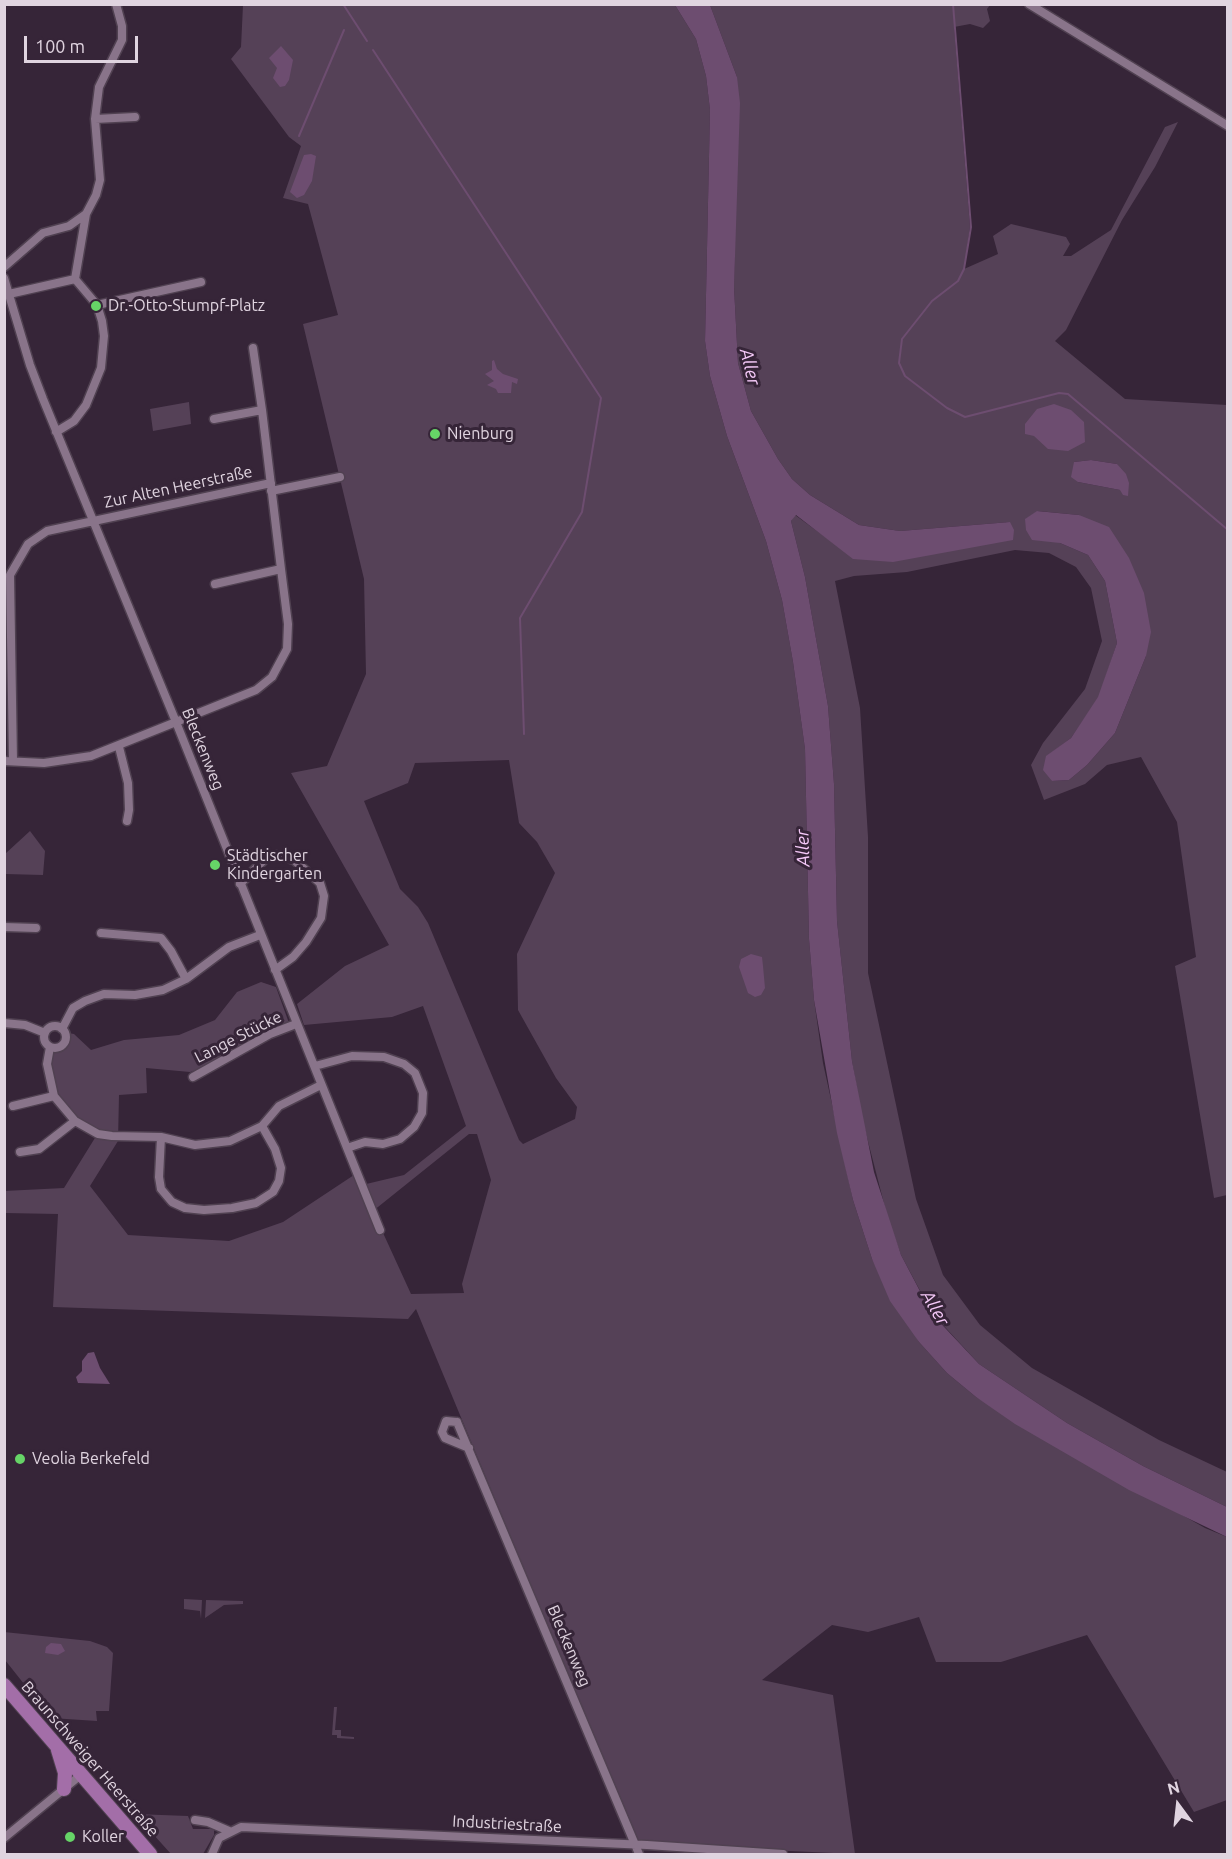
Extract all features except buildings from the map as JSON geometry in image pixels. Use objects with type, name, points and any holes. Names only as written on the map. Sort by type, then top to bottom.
[{"type":"main road","name":"Braunschweiger Heerstraße","points":[[4,1684],[150,1854]]},
{"type":"main road","points":[[55,1743],[65,1773],[64,1789]]},
{"type":"street","points":[[56,432],[74,421],[86,405],[101,368],[104,336],[97,306],[75,279],[86,214],[96,195],[100,180],[95,118],[99,87],[122,40],[122,26],[116,4]]},
{"type":"street","points":[[1029,4],[1227,126]]},
{"type":"street","points":[[95,118],[135,117]]},
{"type":"street","points":[[4,267],[43,233],[69,225],[86,214]]},
{"type":"street","name":"Bleckenweg","points":[[4,278],[30,365],[56,432],[176,722],[380,1230]]},
{"type":"street","points":[[9,294],[75,279]]},
{"type":"street","points":[[97,306],[201,282]]},
{"type":"street","points":[[7,576],[9,761],[72,761],[119,747],[247,694],[272,677],[287,649],[288,624],[253,348]]},
{"type":"street","points":[[214,419],[262,410]]},
{"type":"street","name":"Zur Alten Heerstraße","points":[[7,576],[28,544],[47,531],[271,487],[340,477]]},
{"type":"street","points":[[215,584],[280,569]]},
{"type":"street","points":[[119,747],[128,783],[127,821]]},
{"type":"street","points":[[240,884],[265,859],[276,855],[286,855],[294,860],[320,883],[324,896],[321,918],[293,957],[275,970]]},
{"type":"street","points":[[4,927],[36,928]]},
{"type":"street","points":[[102,933],[160,938],[171,951],[186,979]]},
{"type":"street","points":[[62,1029],[73,1008],[85,1001],[104,994],[135,995],[163,990],[186,979],[230,947],[260,935]]},
{"type":"street","points":[[4,1023],[25,1025],[45,1033]]},
{"type":"street","name":"Lange Stücke","points":[[193,1077],[253,1042],[296,1024]]},
{"type":"street","points":[[52,1026],[62,1029],[66,1038],[63,1044],[57,1048],[50,1047],[45,1042],[45,1033],[52,1026]]},
{"type":"street","points":[[50,1047],[47,1064],[54,1096],[75,1121],[106,1135],[162,1137],[195,1144],[230,1141],[262,1126],[279,1106],[321,1085]]},
{"type":"street","points":[[315,1066],[352,1056],[384,1057],[404,1064],[416,1073],[423,1093],[422,1113],[414,1127],[400,1139],[383,1143],[365,1142],[347,1148]]},
{"type":"street","points":[[13,1106],[54,1096]]},
{"type":"street","points":[[20,1152],[39,1149],[75,1121]]},
{"type":"street","points":[[162,1137],[159,1177],[161,1189],[172,1202],[185,1208],[204,1210],[232,1208],[256,1203],[273,1192],[279,1181],[281,1168],[275,1149],[262,1126]]},
{"type":"street","name":"Bleckenweg","points":[[470,1449],[445,1438],[442,1432],[446,1421],[459,1420],[639,1854]]},
{"type":"street","points":[[4,1838],[82,1774]]},
{"type":"street","name":"Industriestraße","points":[[195,1820],[208,1822],[230,1831],[241,1827],[783,1854]]},
{"type":"street","points":[[212,1854],[219,1839],[230,1831]]},
{"type":"shaded area","points":[[243,5],[675,5],[696,39],[706,76],[710,110],[705,341],[710,376],[727,436],[766,541],[782,600],[793,662],[805,749],[809,939],[814,1000],[823,1063],[853,1200],[872,1259],[919,1342],[947,1373],[976,1397],[1205,1528],[1227,1537],[1227,1800],[1194,1812],[1087,1635],[1001,1662],[936,1662],[919,1617],[868,1632],[832,1625],[762,1680],[833,1695],[855,1854],[638,1844],[416,1309],[408,1319],[53,1307],[58,1214],[5,1213],[4,1191],[64,1188],[98,1133],[60,1105],[49,1064],[53,1052],[65,1046],[68,1033],[74,1034],[91,1050],[124,1040],[179,1035],[215,1020],[237,992],[261,982],[276,987],[289,1023],[215,1065],[190,1072],[146,1068],[147,1093],[119,1095],[118,1141],[90,1186],[128,1235],[229,1241],[283,1222],[357,1173],[362,1185],[404,1175],[466,1126],[423,1006],[392,1017],[304,1025],[297,1004],[345,966],[389,945],[291,773],[327,766],[366,674],[364,579],[303,324],[338,315],[308,204],[283,198],[301,146],[289,137],[231,59],[241,47]],"holes":[[[509,760],[519,823],[537,842],[555,873],[517,954],[518,1010],[556,1078],[577,1107],[575,1119],[523,1144],[519,1140],[428,923],[418,907],[400,889],[364,801],[408,783],[415,763]],[[469,1134],[477,1134],[491,1180],[462,1284],[464,1293],[411,1294],[373,1211]]]},
{"type":"shaded area","points":[[675,5],[710,5],[737,77],[740,103],[734,287],[738,363],[751,411],[778,459],[792,479],[810,495],[859,525],[900,531],[1010,522],[1014,530],[1013,540],[893,562],[853,559],[796,515],[791,521],[805,577],[828,706],[834,784],[837,921],[852,1061],[874,1172],[901,1255],[932,1314],[979,1364],[1067,1423],[1143,1466],[1227,1507],[1227,1537],[1129,1490],[1015,1424],[976,1397],[947,1373],[919,1342],[890,1301],[872,1259],[853,1200],[837,1133],[814,1000],[809,939],[805,749],[782,600],[766,541],[727,436],[710,376],[705,341],[710,110],[706,76],[696,39]]},
{"type":"shaded area","points":[[710,5],[990,5],[987,9],[990,21],[983,28],[970,24],[954,27],[970,227],[964,269],[998,254],[993,236],[1011,224],[1066,237],[1070,244],[1063,256],[1071,256],[1111,230],[1165,127],[1178,122],[1155,167],[1122,220],[1066,330],[1055,341],[1125,399],[1227,405],[1227,1195],[1214,1198],[1175,966],[1196,957],[1177,822],[1141,757],[1107,765],[1085,784],[1044,800],[1031,765],[1043,743],[1085,689],[1102,641],[1091,588],[1076,567],[1049,553],[1015,550],[907,572],[854,576],[835,581],[860,708],[868,837],[868,973],[916,1199],[943,1275],[980,1325],[1032,1368],[1159,1440],[1227,1472],[1227,1507],[1143,1466],[1067,1423],[979,1364],[932,1313],[901,1255],[888,1219],[862,1118],[852,1061],[837,921],[834,784],[828,706],[805,577],[791,521],[795,515],[854,558],[1010,522],[900,531],[859,525],[810,495],[792,479],[778,459],[751,411],[738,363],[734,287],[737,77]],"holes":[[[1091,460],[1117,464],[1120,490],[1078,482],[1074,462]],[[1038,511],[1079,515],[1146,656],[1115,733],[1087,765],[1069,780],[1052,781],[1046,757],[1071,738],[1099,697],[1117,643],[1105,581],[1088,555],[1060,543],[1026,519]]]},
{"type":"shaded area","points":[[281,46],[293,60],[289,80],[285,86],[280,87],[273,78],[277,68],[269,58]]},
{"type":"shaded area","points":[[304,155],[316,156],[312,181],[304,195],[297,198],[290,192]]},
{"type":"shaded area","points":[[494,360],[497,369],[503,374],[518,379],[517,384],[512,382],[511,393],[498,393],[496,389],[487,385],[494,381],[485,374],[492,370]]},
{"type":"shaded area","points":[[189,402],[191,424],[153,431],[150,409]]},
{"type":"shaded area","points":[[1054,404],[1071,410],[1084,422],[1085,442],[1068,451],[1048,449],[1034,436],[1025,434],[1025,424],[1037,409]]},
{"type":"shaded area","points":[[1091,460],[1117,464],[1126,474],[1129,483],[1128,496],[1123,495],[1120,490],[1078,482],[1071,477],[1074,462]]},
{"type":"shaded area","points":[[1037,511],[1079,515],[1109,527],[1129,558],[1144,593],[1151,632],[1146,656],[1115,733],[1087,765],[1069,780],[1052,781],[1043,770],[1046,756],[1071,738],[1098,697],[1117,643],[1105,581],[1088,555],[1060,543],[1032,540],[1026,530],[1025,519]]},
{"type":"shaded area","points":[[30,831],[45,851],[43,875],[5,874],[5,854]]},
{"type":"shaded area","points":[[751,954],[762,957],[763,966],[765,988],[761,995],[755,997],[748,993],[739,967],[741,959]]},
{"type":"shaded area","points":[[94,1352],[110,1384],[78,1383],[76,1377],[82,1371],[82,1361],[88,1353]]},
{"type":"shaded area","points":[[184,1599],[202,1600],[201,1619],[200,1611],[184,1609]]},
{"type":"shaded area","points":[[206,1600],[243,1601],[243,1604],[224,1605],[205,1618]]},
{"type":"shaded area","points":[[4,1632],[90,1641],[107,1647],[113,1653],[109,1711],[96,1711],[97,1721],[51,1718],[5,1660]]},
{"type":"shaded area","points":[[51,1643],[61,1644],[65,1651],[58,1655],[45,1653],[46,1647]]},
{"type":"shaded area","points":[[334,1707],[337,1707],[335,1730],[341,1730],[341,1736],[354,1737],[354,1739],[337,1738],[337,1735],[332,1735]]},
{"type":"shaded area","points":[[135,1814],[188,1816],[193,1829],[214,1829],[214,1835],[203,1854],[171,1854]]},
{"type":"waterway","points":[[343,4],[367,41]]},
{"type":"waterway","points":[[953,4],[971,227],[964,269],[958,281],[932,301],[902,339],[899,363],[905,376],[947,408],[965,417],[1059,393],[1068,394],[1228,530]]},
{"type":"waterway","points":[[299,136],[344,30]]},
{"type":"waterway","points":[[373,50],[601,398],[582,512],[520,618],[524,734]]},
{"type":"place","name":"Dr.-Otto-Stumpf-Platz","points":[[96,306]]},
{"type":"place","name":"Nienburg","points":[[435,434]]},
{"type":"place","name":"Städtischer Kindergarten","points":[[215,865]]},
{"type":"place","name":"Veolia Berkefeld","points":[[20,1459]]},
{"type":"place","name":"Koller","points":[[70,1837]]},
{"type":"water label","name":"Aller","points":[[750,367]]},
{"type":"water label","name":"Aller","points":[[803,848]]},
{"type":"water label","name":"Aller","points":[[935,1308]]}]
